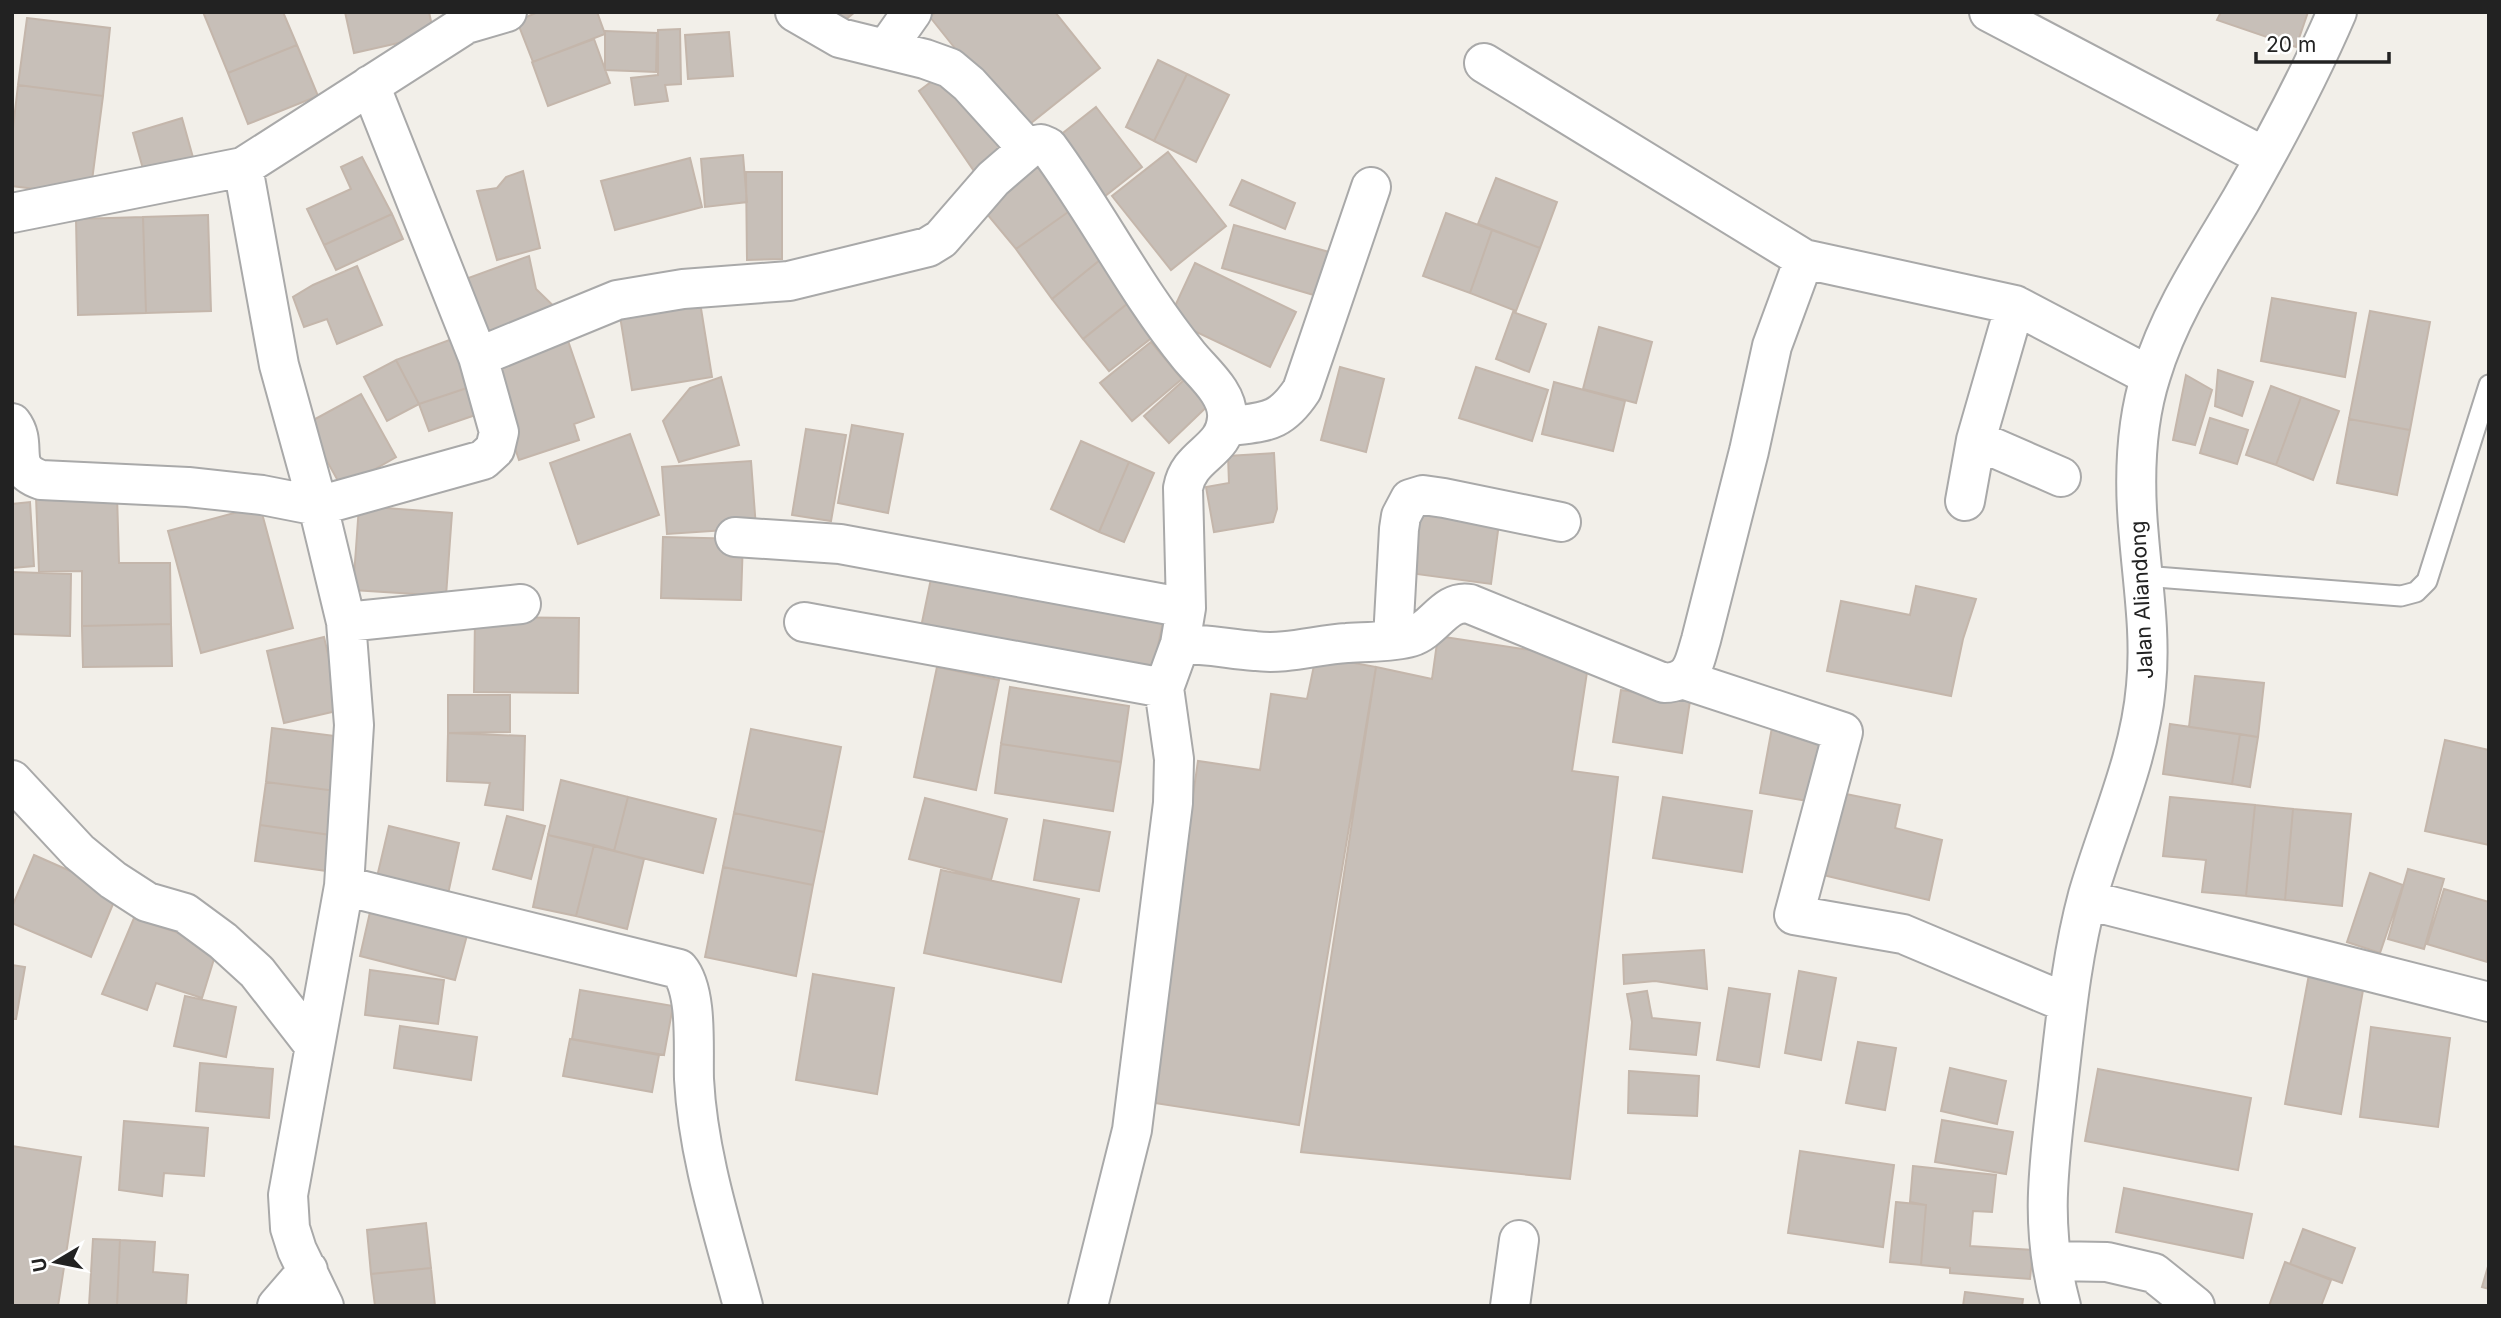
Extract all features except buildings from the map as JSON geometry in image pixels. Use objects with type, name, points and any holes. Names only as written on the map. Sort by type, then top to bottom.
[{"type":"street","points":[[12,213],[243,167],[370,85],[465,18],[507,12]]},
{"type":"street","points":[[795,12],[840,38],[938,63],[959,74],[1029,148]]},
{"type":"street","points":[[886,49],[912,12]]},
{"type":"street","points":[[1989,12],[2266,157]]},
{"type":"street","name":"Jalan Aliandong","points":[[2061,1306],[2047,1228],[2049,1154],[2067,1003],[2087,900],[2132,760],[2147,684],[2137,491],[2142,412],[2150,376],[2183,298],[2266,157],[2312,70],[2337,12]]},
{"type":"street","points":[[1485,63],[1804,259],[2015,305],[2150,376]]},
{"type":"street","points":[[12,423],[17,429],[21,467],[28,476],[41,480],[188,487],[262,495],[318,506],[483,460],[495,449],[499,432],[478,357],[370,85]]},
{"type":"street","points":[[478,357],[617,300],[683,289],[789,281],[928,247],[948,232],[993,179],[1029,148],[1044,144],[1052,152],[1157,315],[1213,383],[1225,404],[1226,427],[1215,447],[1193,464],[1184,479],[1182,496],[1183,626],[1164,688],[1174,759],[1173,803],[1132,1130],[1088,1306]]},
{"type":"street","points":[[243,167],[279,365],[318,506],[346,622],[354,725],[344,886],[313,1044],[288,1195],[290,1228],[297,1250],[324,1306]]},
{"type":"street","points":[[1226,427],[1274,419],[1285,412],[1302,390],[1371,187]]},
{"type":"street","points":[[736,537],[840,544],[1183,626],[1212,644],[1255,651],[1272,652],[1412,636],[1433,624],[1451,606],[1462,602],[1664,683],[1675,682],[1688,674],[1701,640],[1773,346],[1804,259]]},
{"type":"street","points":[[1965,501],[1976,440],[2015,305]]},
{"type":"street","points":[[1976,440],[2061,477]]},
{"type":"street","points":[[1393,639],[1399,529],[1401,516],[1410,499],[1423,495],[1434,496],[1561,522]]},
{"type":"street","points":[[346,622],[521,604]]},
{"type":"street","points":[[804,622],[1164,688]]},
{"type":"street","points":[[1682,679],[1843,732],[1794,915],[1903,934],[2067,1003]]},
{"type":"street","points":[[12,780],[79,852],[113,880],[147,902],[185,913],[223,941],[257,972],[313,1044]]},
{"type":"street","points":[[344,886],[679,969],[687,978],[691,998],[700,1143],[743,1306]]},
{"type":"street","points":[[2087,900],[2489,1002]]},
{"type":"street","points":[[1510,1306],[1520,1240]]},
{"type":"street","points":[[2052,1261],[2107,1262],[2154,1273],[2194,1306]]},
{"type":"street","points":[[277,1306],[308,1270]]},
{"type":"lane","points":[[2143,576],[2401,596],[2416,592],[2427,581],[2489,385]]}]
